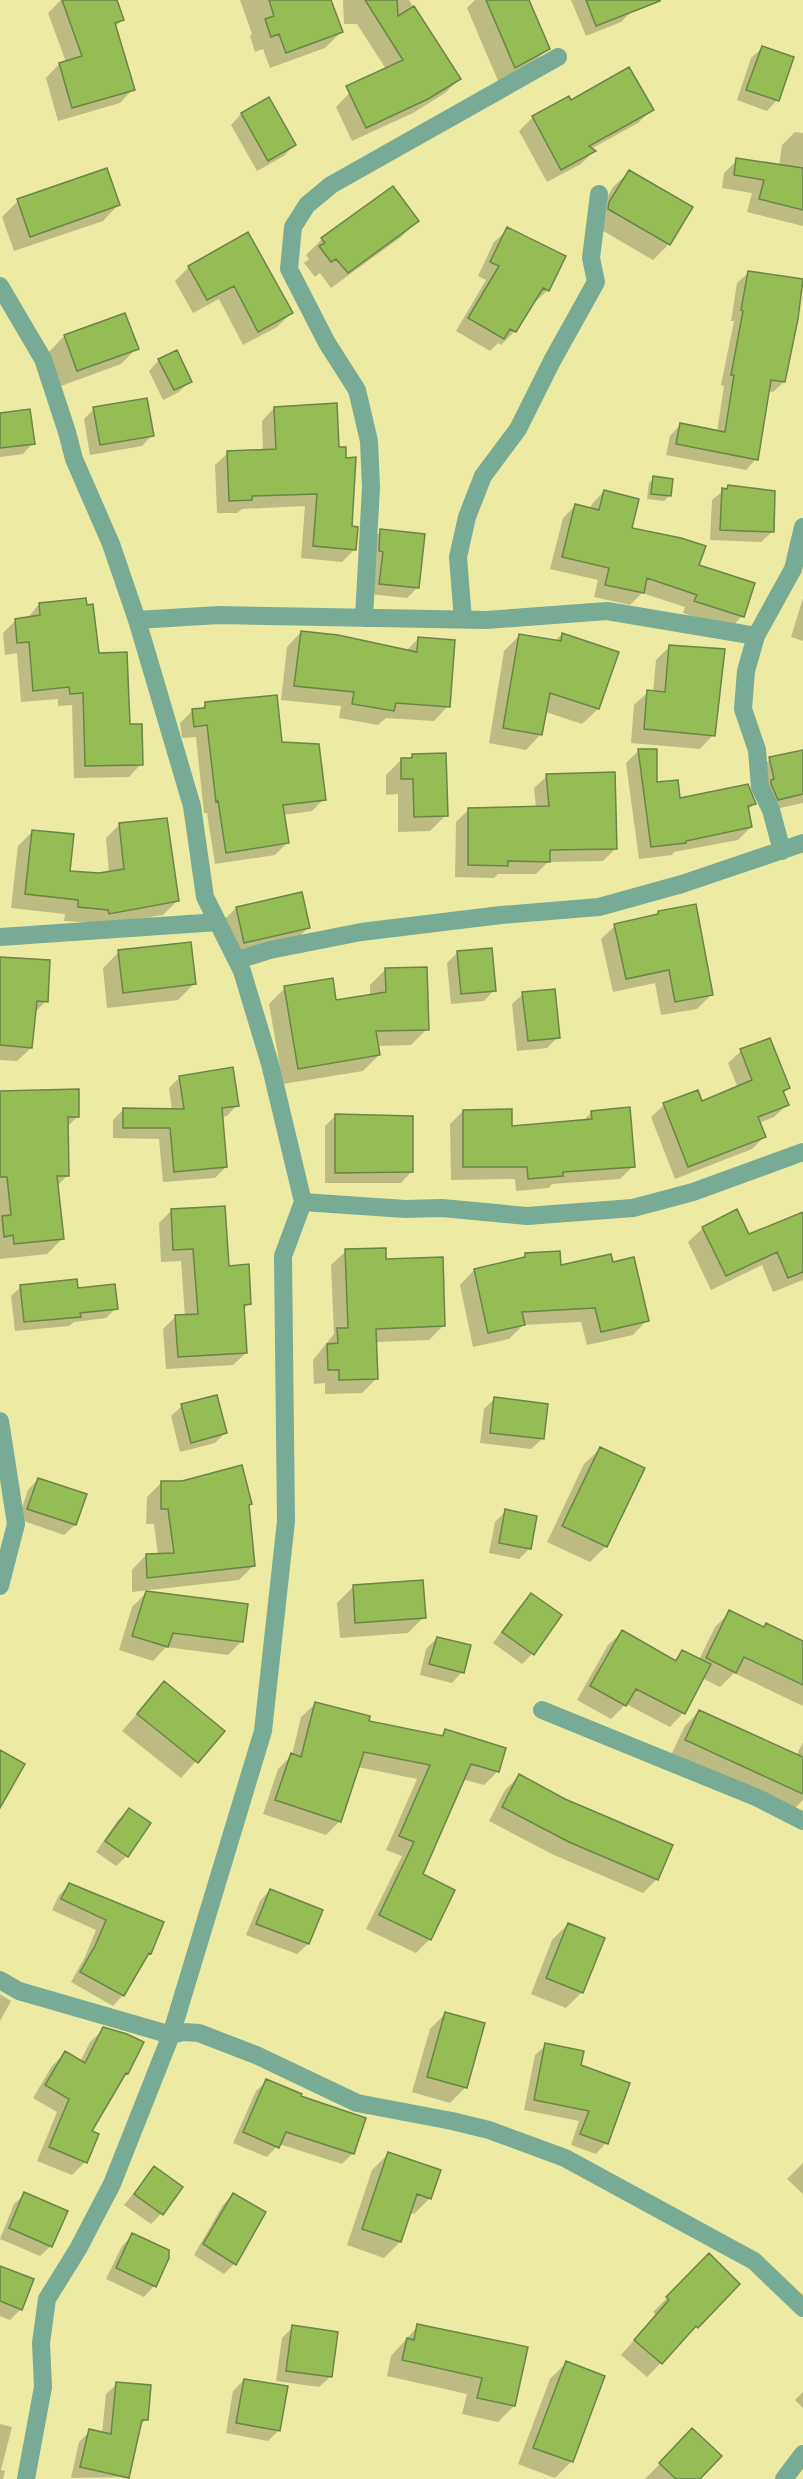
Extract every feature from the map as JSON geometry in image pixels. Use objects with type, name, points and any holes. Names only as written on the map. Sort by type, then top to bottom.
[{"type":"street","points":[[364,618],[370,536],[369,441],[357,390],[327,344],[290,269],[293,227],[307,205],[331,185],[558,57]]},
{"type":"street","points":[[463,620],[458,557],[467,517],[483,476],[518,429],[552,361],[596,282],[591,258],[599,194]]},
{"type":"street","points":[[0,286],[43,359],[68,432],[74,459],[111,544],[137,620],[192,806],[205,897],[238,960],[270,1064],[303,1202],[283,1256],[286,1521],[264,1731],[171,2035],[112,2184],[78,2249],[47,2299],[41,2343],[43,2387],[26,2479]]},
{"type":"street","points":[[782,851],[771,810],[760,787],[757,750],[743,709],[746,671],[756,636],[793,569],[803,527]]},
{"type":"street","points":[[137,620],[219,615],[463,620],[607,610],[756,636]]},
{"type":"street","points":[[238,960],[270,950],[361,932],[501,915],[598,907],[682,884],[803,843]]},
{"type":"street","points":[[0,937],[218,922]]},
{"type":"street","points":[[303,1202],[405,1209],[442,1208],[527,1216],[633,1208],[693,1192],[803,1152]]},
{"type":"street","points":[[0,1421],[16,1524],[0,1586]]},
{"type":"street","points":[[542,1710],[758,1798],[803,1821]]},
{"type":"street","points":[[0,1980],[19,1991],[171,2035],[183,2032],[199,2033],[256,2055],[357,2103],[489,2130],[565,2158],[754,2261],[803,2308]]},
{"type":"street","points":[[784,2479],[803,2454]]},
{"type":"building","points":[[62,0],[117,0],[124,20],[115,23],[135,90],[72,108],[59,63],[82,56]]},
{"type":"building","points":[[269,0],[331,0],[343,32],[286,53],[279,34],[271,37],[265,19],[274,16]]},
{"type":"building","points":[[365,0],[397,0],[398,16],[414,6],[461,79],[428,99],[366,128],[346,86],[403,60]]},
{"type":"building","points":[[486,0],[529,0],[550,49],[515,68]]},
{"type":"building","points":[[586,0],[660,0],[660,1],[596,26]]},
{"type":"building","points":[[762,46],[794,57],[779,101],[746,90]]},
{"type":"building","points":[[629,67],[654,110],[589,146],[596,151],[561,170],[532,116],[569,96],[571,100]]},
{"type":"building","points":[[269,97],[296,145],[268,161],[241,113]]},
{"type":"building","points":[[736,158],[803,168],[803,210],[759,199],[764,180],[734,175]]},
{"type":"building","points":[[107,168],[120,205],[30,237],[17,199]]},
{"type":"building","points":[[629,170],[693,207],[670,245],[608,209],[609,202]]},
{"type":"building","points":[[393,186],[419,221],[348,273],[336,259],[331,262],[319,246],[325,243],[321,238]]},
{"type":"building","points":[[507,227],[566,256],[549,291],[543,288],[516,332],[510,329],[504,339],[468,318],[499,266],[490,262]]},
{"type":"building","points":[[248,232],[293,313],[258,332],[234,286],[207,300],[188,266]]},
{"type":"building","points":[[748,271],[803,279],[798,319],[785,382],[771,380],[758,460],[676,444],[680,423],[725,432],[734,375],[731,375]]},
{"type":"building","points":[[125,313],[139,349],[77,371],[64,335]]},
{"type":"building","points":[[177,350],[192,382],[174,390],[158,359]]},
{"type":"building","points":[[147,398],[154,436],[100,445],[93,407]]},
{"type":"building","points":[[337,403],[339,447],[346,447],[346,458],[356,457],[352,526],[358,527],[356,550],[313,546],[317,494],[252,496],[252,500],[229,501],[227,451],[276,449],[274,407]]},
{"type":"building","points":[[30,409],[35,444],[0,448],[0,413]]},
{"type":"building","points":[[653,476],[673,479],[671,496],[651,494]]},
{"type":"building","points":[[728,485],[775,491],[774,532],[720,530],[722,488],[727,489]]},
{"type":"building","points":[[604,490],[639,499],[632,528],[681,538],[706,546],[699,565],[755,583],[744,617],[694,601],[697,595],[647,578],[644,593],[605,585],[609,568],[562,557],[575,504],[599,510]]},
{"type":"building","points":[[380,529],[425,534],[419,588],[379,584],[383,552],[379,551]]},
{"type":"building","points":[[86,598],[87,605],[93,604],[99,653],[127,652],[130,724],[142,724],[143,765],[85,766],[83,693],[70,694],[69,687],[33,691],[29,642],[17,643],[15,619],[40,615],[39,603]]},
{"type":"building","points":[[301,631],[338,635],[417,652],[418,637],[455,640],[450,707],[396,703],[394,711],[352,704],[354,692],[294,686]]},
{"type":"building","points":[[562,633],[619,652],[599,709],[550,693],[542,735],[503,728],[519,634],[561,641]]},
{"type":"building","points":[[669,645],[725,649],[715,736],[644,729],[647,690],[665,692]]},
{"type":"building","points":[[277,695],[282,742],[319,744],[326,800],[283,805],[289,843],[226,853],[218,801],[216,802],[207,725],[194,727],[192,709],[205,708],[205,702]]},
{"type":"building","points":[[638,749],[657,749],[657,782],[678,780],[680,798],[748,784],[756,804],[748,806],[752,827],[686,841],[686,843],[651,847]]},
{"type":"building","points":[[803,750],[803,794],[778,800],[771,784],[771,780],[774,779],[769,757]]},
{"type":"building","points":[[446,753],[448,816],[414,817],[413,779],[401,779],[401,758],[412,758],[412,754]]},
{"type":"building","points":[[615,772],[617,849],[550,850],[550,862],[508,861],[508,866],[468,865],[468,808],[549,806],[546,774]]},
{"type":"building","points":[[167,818],[179,901],[109,914],[108,910],[78,907],[78,900],[25,894],[32,830],[74,834],[70,871],[99,873],[124,869],[119,823]]},
{"type":"building","points":[[302,892],[310,928],[244,943],[236,907]]},
{"type":"building","points":[[696,904],[713,995],[675,1002],[669,970],[626,979],[614,924],[658,914],[658,911]]},
{"type":"building","points":[[191,942],[196,984],[123,993],[118,950]]},
{"type":"building","points":[[492,948],[496,991],[461,994],[457,951]]},
{"type":"building","points":[[0,957],[50,960],[48,1002],[37,1001],[32,1048],[0,1045]]},
{"type":"building","points":[[427,967],[429,1030],[376,1031],[380,1055],[298,1069],[284,986],[333,978],[336,1000],[386,992],[385,968]]},
{"type":"building","points":[[555,989],[560,1038],[528,1041],[522,992]]},
{"type":"building","points":[[770,1038],[790,1088],[783,1091],[789,1105],[758,1117],[766,1137],[688,1167],[663,1103],[698,1090],[702,1101],[752,1080],[740,1049]]},
{"type":"building","points":[[233,1067],[239,1106],[222,1108],[227,1167],[174,1172],[170,1128],[123,1128],[123,1108],[184,1109],[179,1076]]},
{"type":"building","points":[[79,1089],[79,1117],[68,1117],[69,1176],[57,1176],[64,1239],[14,1244],[13,1235],[4,1237],[2,1216],[11,1215],[7,1177],[0,1177],[0,1091]]},
{"type":"building","points":[[630,1107],[635,1167],[563,1172],[563,1176],[528,1179],[527,1167],[463,1167],[463,1110],[512,1109],[512,1126],[592,1119],[591,1111]]},
{"type":"building","points":[[335,1114],[413,1116],[413,1172],[335,1173]]},
{"type":"building","points":[[225,1206],[229,1266],[249,1264],[251,1304],[244,1305],[247,1353],[178,1357],[175,1315],[198,1314],[193,1249],[173,1250],[171,1209]]},
{"type":"building","points":[[737,1209],[749,1234],[803,1212],[803,1272],[788,1278],[777,1252],[726,1276],[702,1227]]},
{"type":"building","points":[[386,1248],[386,1259],[443,1257],[445,1326],[376,1329],[378,1379],[339,1380],[339,1370],[328,1370],[327,1344],[338,1343],[337,1328],[348,1328],[345,1249]]},
{"type":"building","points":[[560,1251],[561,1265],[611,1254],[613,1262],[634,1257],[649,1321],[601,1332],[595,1308],[522,1312],[525,1325],[488,1333],[474,1269],[525,1257],[525,1253]]},
{"type":"building","points":[[77,1279],[78,1288],[115,1284],[118,1309],[80,1313],[81,1317],[24,1322],[20,1285]]},
{"type":"building","points":[[217,1395],[227,1433],[191,1443],[181,1404]]},
{"type":"building","points":[[494,1397],[548,1404],[544,1439],[490,1433]]},
{"type":"building","points":[[600,1447],[645,1468],[607,1547],[562,1526]]},
{"type":"building","points":[[242,1465],[252,1504],[249,1505],[255,1566],[147,1578],[146,1554],[174,1553],[168,1509],[161,1509],[161,1481],[182,1481]]},
{"type":"building","points":[[38,1478],[87,1494],[76,1525],[27,1509]]},
{"type":"building","points":[[505,1509],[537,1516],[531,1549],[499,1543]]},
{"type":"building","points":[[423,1580],[426,1618],[355,1623],[353,1585]]},
{"type":"building","points":[[146,1591],[248,1604],[243,1642],[173,1633],[168,1647],[132,1636]]},
{"type":"building","points":[[531,1593],[562,1615],[534,1655],[502,1632]]},
{"type":"building","points":[[729,1610],[764,1627],[766,1623],[803,1641],[803,1685],[744,1657],[736,1673],[706,1658]]},
{"type":"building","points":[[622,1630],[676,1661],[682,1650],[711,1664],[685,1714],[636,1689],[626,1706],[590,1686]]},
{"type":"building","points":[[437,1637],[471,1645],[464,1673],[429,1664]]},
{"type":"building","points":[[164,1681],[225,1731],[198,1763],[137,1714]]},
{"type":"building","points":[[315,1702],[370,1716],[369,1721],[443,1736],[445,1729],[506,1748],[499,1772],[471,1764],[423,1874],[455,1890],[431,1940],[379,1915],[414,1842],[399,1836],[430,1765],[364,1752],[341,1822],[275,1800],[291,1753],[301,1757]]},
{"type":"building","points":[[699,1710],[803,1757],[803,1794],[685,1740]]},
{"type":"building","points":[[0,1750],[25,1764],[0,1808]]},
{"type":"building","points":[[519,1774],[565,1799],[673,1845],[658,1880],[569,1842],[502,1807]]},
{"type":"building","points":[[129,1808],[151,1823],[128,1857],[105,1841]]},
{"type":"building","points":[[69,1883],[164,1922],[151,1954],[149,1953],[124,1996],[80,1972],[106,1920],[61,1899]]},
{"type":"building","points":[[270,1889],[323,1910],[309,1944],[256,1924]]},
{"type":"building","points":[[568,1923],[605,1938],[583,1993],[546,1978]]},
{"type":"building","points":[[445,2012],[485,2023],[467,2088],[427,2077]]},
{"type":"building","points":[[103,2027],[144,2042],[128,2074],[126,2073],[92,2131],[99,2134],[87,2163],[49,2147],[69,2099],[45,2085],[65,2051],[85,2063]]},
{"type":"building","points":[[545,2043],[584,2051],[581,2065],[630,2083],[608,2144],[580,2134],[589,2111],[534,2100]]},
{"type":"building","points":[[266,2079],[302,2094],[301,2096],[366,2118],[354,2154],[286,2132],[279,2148],[243,2132]]},
{"type":"building","points":[[388,2152],[441,2170],[431,2199],[417,2194],[401,2242],[362,2229]]},
{"type":"building","points":[[154,2166],[183,2187],[163,2215],[134,2194]]},
{"type":"building","points":[[24,2192],[68,2211],[52,2247],[9,2228]]},
{"type":"building","points":[[233,2193],[266,2212],[236,2265],[203,2244]]},
{"type":"building","points":[[132,2233],[169,2250],[169,2258],[156,2287],[116,2268]]},
{"type":"building","points":[[709,2253],[740,2284],[698,2328],[696,2326],[662,2364],[634,2340],[669,2300],[666,2297]]},
{"type":"building","points":[[0,2266],[34,2279],[22,2310],[0,2301]]},
{"type":"building","points":[[417,2324],[528,2347],[515,2406],[477,2398],[482,2378],[402,2360],[407,2338],[414,2340]]},
{"type":"building","points":[[292,2325],[338,2332],[332,2377],[286,2371]]},
{"type":"building","points":[[566,2361],[605,2376],[573,2462],[533,2448]]},
{"type":"building","points":[[244,2379],[288,2386],[280,2431],[236,2423]]},
{"type":"building","points":[[116,2382],[151,2385],[148,2420],[142,2420],[129,2478],[80,2467],[89,2429],[111,2434]]},
{"type":"building","points":[[692,2428],[722,2456],[700,2479],[676,2479],[659,2463]]}]
